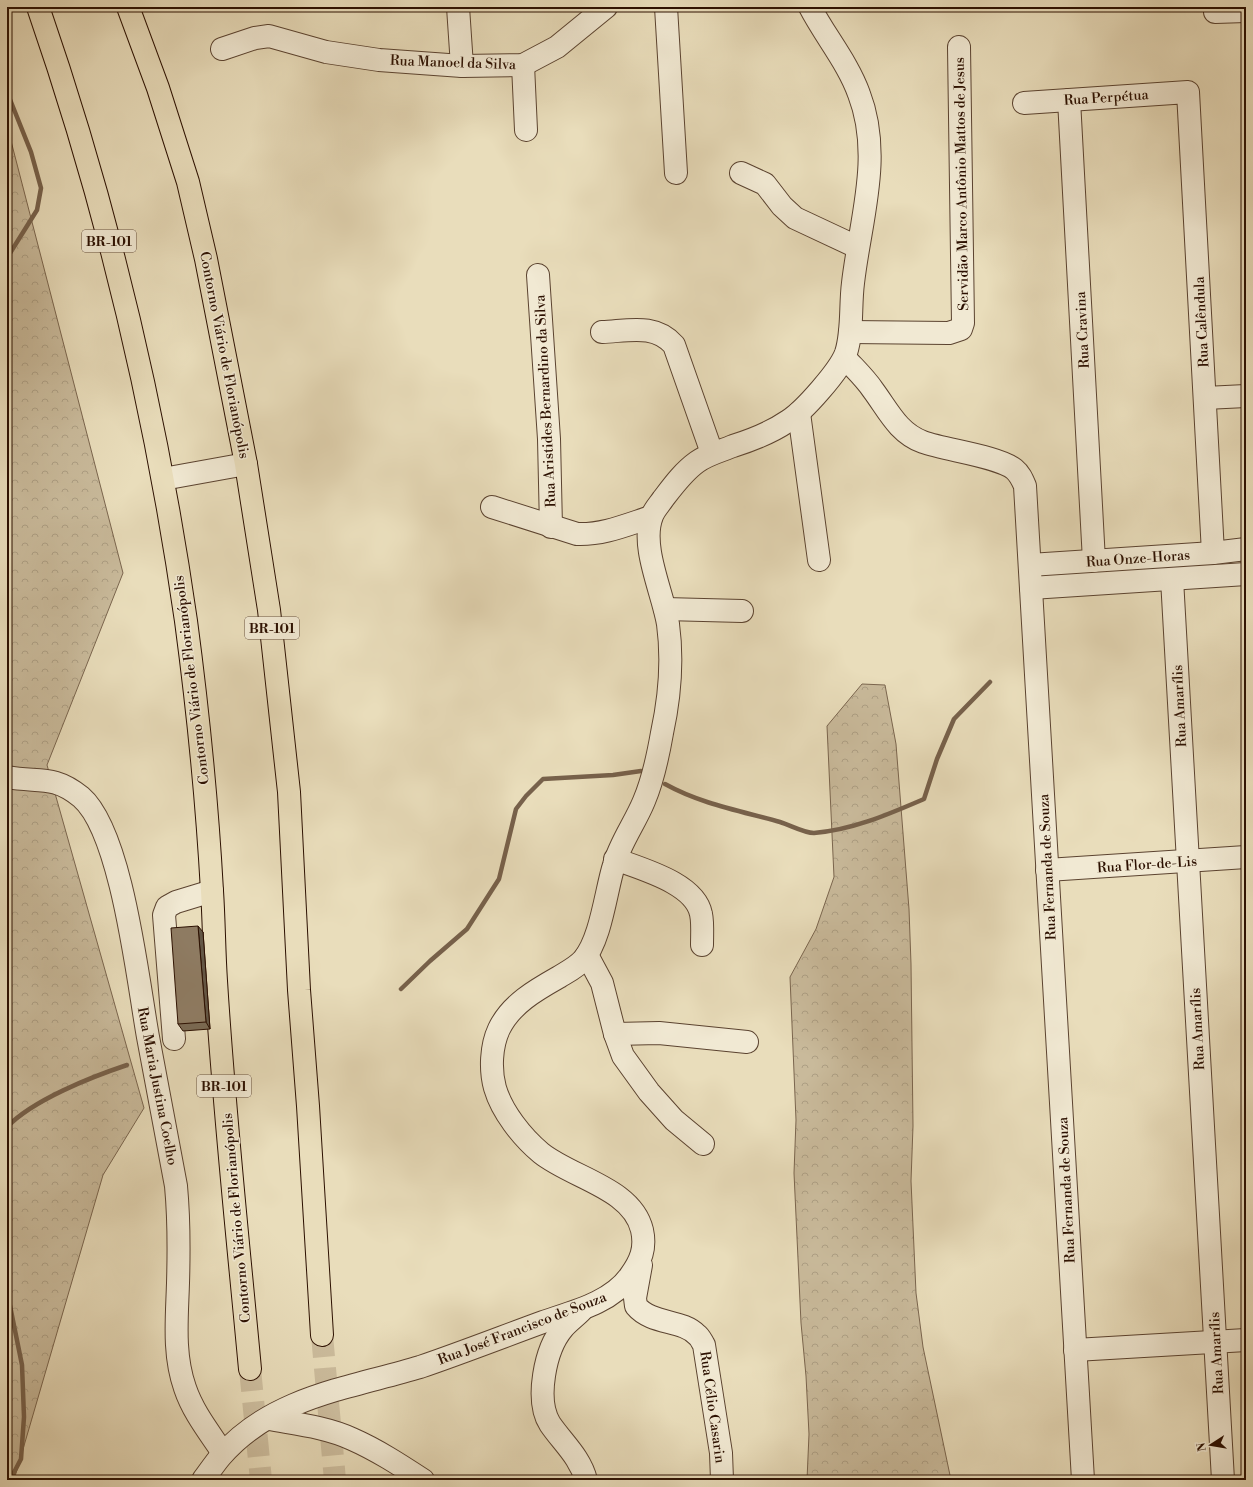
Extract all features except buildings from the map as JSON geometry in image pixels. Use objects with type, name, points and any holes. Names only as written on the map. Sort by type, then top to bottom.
[{"type":"highway","name":"Contorno Viário de Florianópolis","points":[[38,7],[75,122],[101,211],[138,360],[163,479],[186,623],[197,712],[212,891],[216,981],[250,1370]]},
{"type":"highway","name":"Contorno Viário de Florianópolis","points":[[128,7],[158,88],[188,182],[206,259],[246,464],[269,610],[289,792],[298,990],[308,1106],[322,1335]]},
{"type":"street","points":[[458,7],[462,66]]},
{"type":"street","name":"Rua Manoel da Silva","points":[[222,49],[255,38],[269,36],[283,38],[326,52],[379,60],[462,66],[523,65],[557,47],[606,7]]},
{"type":"street","points":[[666,7],[676,173]]},
{"type":"street","points":[[492,507],[577,534],[591,534],[611,531],[651,517],[680,477],[700,459],[786,423],[799,413],[845,358],[850,332],[851,294],[857,247],[865,212],[870,158],[868,137],[860,96],[810,7]]},
{"type":"street","points":[[1215,12],[1246,11]]},
{"type":"street","name":"Servidão Marco Antônio Mattos de Jesus","points":[[850,332],[949,333],[961,329],[963,323],[959,47]]},
{"type":"street","points":[[523,65],[526,130]]},
{"type":"street","name":"Rua Perpétua","points":[[1024,103],[1188,92]]},
{"type":"street","name":"Rua Calêndula","points":[[1188,92],[1213,553]]},
{"type":"street","name":"Rua Cravina","points":[[1069,100],[1094,561]]},
{"type":"street","points":[[740,173],[765,184],[782,206],[795,218],[857,247]]},
{"type":"street","name":"Rua Aristides Bernardino da Silva","points":[[538,274],[549,439],[551,527]]},
{"type":"street","points":[[602,332],[643,330],[655,331],[666,336],[674,345],[712,454]]},
{"type":"street","name":"Rua Fernanda de Souza","points":[[845,358],[873,389],[894,422],[909,435],[940,447],[998,461],[1013,468],[1022,477],[1025,486],[1083,1480]]},
{"type":"street","points":[[1205,398],[1246,396]]},
{"type":"street","points":[[799,413],[819,560]]},
{"type":"street","points":[[163,479],[246,464]]},
{"type":"street","name":"Rua José Francisco de Souza","points":[[203,1480],[223,1453],[255,1426],[312,1396],[357,1382],[421,1366],[586,1306],[613,1293],[627,1281],[642,1258],[644,1240],[639,1219],[627,1203],[610,1191],[563,1167],[541,1152],[520,1131],[505,1110],[496,1093],[492,1073],[495,1043],[499,1028],[508,1016],[518,1004],[534,991],[569,971],[588,955],[595,940],[615,859],[650,786],[662,736],[671,674],[665,609],[651,558],[649,542],[651,517]]},
{"type":"street","name":"Rua Onze-Horas","points":[[1030,565],[1213,553],[1246,548]]},
{"type":"street","name":"Rua Onze-Horas","points":[[1031,588],[1246,574]]},
{"type":"street","name":"Rua Amarílis","points":[[1172,579],[1223,1480]]},
{"type":"street","points":[[665,609],[742,611]]},
{"type":"street","name":"Rua Maria Justina Coelho","points":[[7,776],[49,780],[67,787],[82,798],[94,813],[105,834],[116,866],[133,947],[148,1038],[176,1186],[179,1234],[177,1341],[179,1365],[184,1388],[193,1410],[223,1453]]},
{"type":"street","name":"Rua Flor-de-Lis","points":[[1047,870],[1246,857]]},
{"type":"street","points":[[615,859],[660,876],[686,891],[695,899],[701,912],[702,945]]},
{"type":"street","points":[[174,1039],[164,915],[167,907],[176,902],[212,891]]},
{"type":"street","points":[[588,955],[602,983],[615,1034],[623,1056],[649,1092],[674,1120],[703,1144]]},
{"type":"street","points":[[615,1034],[658,1032],[747,1042]]},
{"type":"street","name":"Rua Célio Casarin","points":[[642,1258],[635,1298],[636,1306],[647,1316],[688,1329],[697,1334],[704,1345],[721,1452],[722,1480]]},
{"type":"street","points":[[586,1306],[562,1328],[555,1340],[548,1358],[542,1392],[544,1409],[549,1422],[583,1468],[586,1480]]},
{"type":"street","points":[[1075,1350],[1246,1340]]},
{"type":"street","points":[[268,1419],[317,1428],[350,1438],[385,1455],[423,1480]]},
{"type":"green space","points":[[7,135],[11,141],[123,573],[47,765],[144,1108],[103,1175],[14,1480],[7,1480]]},
{"type":"green space","points":[[862,684],[885,685],[896,744],[909,909],[913,1126],[911,1181],[916,1293],[923,1347],[951,1480],[807,1480],[809,1434],[801,1323],[794,1173],[796,1120],[790,977],[816,929],[834,877],[827,726]]},
{"type":"waterway","points":[[7,92],[31,152],[41,188],[37,210],[7,258]]},
{"type":"waterway","points":[[665,784],[707,802],[780,822],[810,833],[843,829],[857,825],[884,816],[924,799],[937,759],[954,719],[990,682]]},
{"type":"waterway","points":[[401,989],[430,961],[467,929],[499,879],[516,809],[526,796],[543,779],[613,775],[641,771]]},
{"type":"waterway","points":[[7,1127],[18,1117],[63,1090],[127,1065]]},
{"type":"waterway","points":[[7,1291],[22,1365],[24,1417],[21,1459],[10,1480]]},
{"type":"tunnel","points":[[322,1335],[335,1480]]},
{"type":"tunnel","points":[[250,1369],[261,1480]]}]
